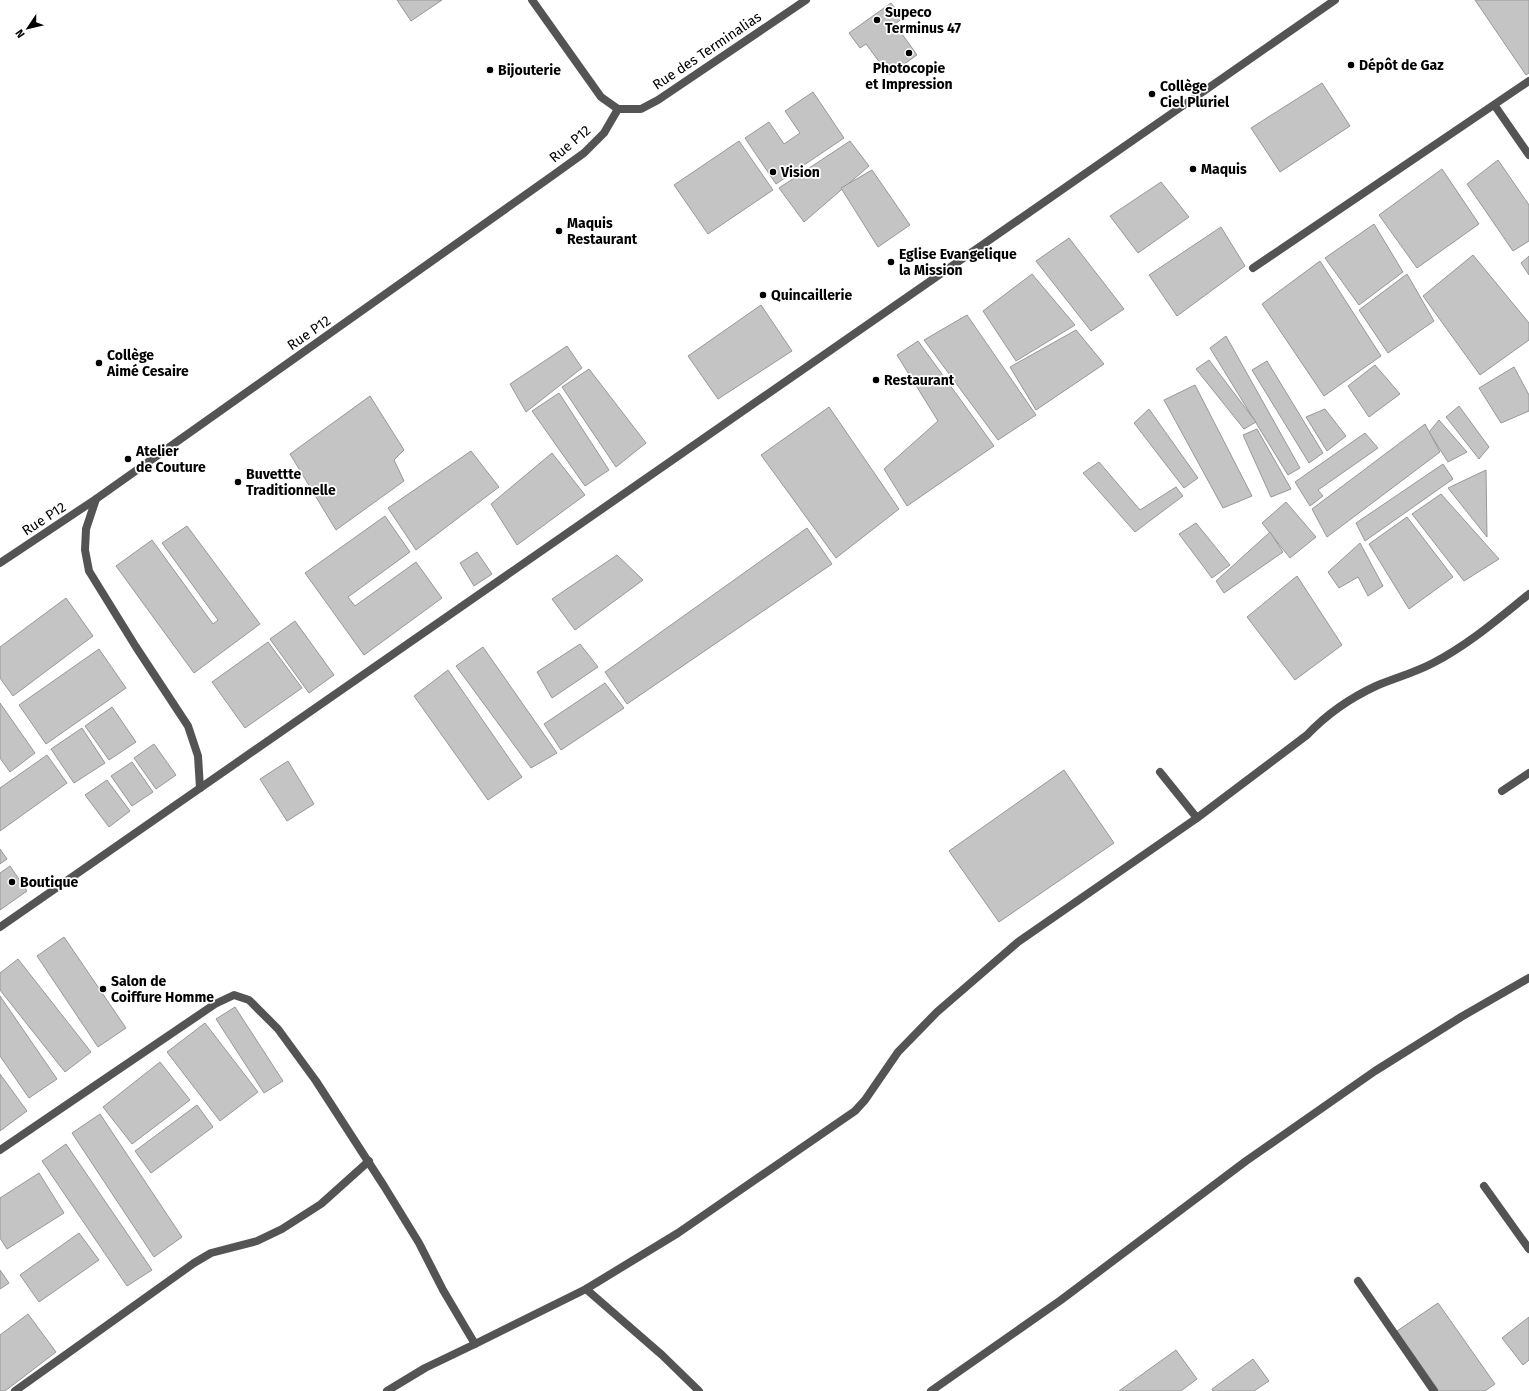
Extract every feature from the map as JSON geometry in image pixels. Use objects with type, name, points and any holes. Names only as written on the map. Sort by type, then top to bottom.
[{"type":"street","points":[[532,0],[601,97],[618,109]]},
{"type":"street","name":"Rue des Terminalias","points":[[618,109],[641,109],[658,100],[806,0]]},
{"type":"street","points":[[0,927],[1335,0]]},
{"type":"street","points":[[1253,268],[1495,106],[1529,81]]},
{"type":"street","points":[[1495,106],[1529,155]]},
{"type":"street","name":"Rue P12","points":[[0,563],[96,500],[584,153],[604,133],[618,109]]},
{"type":"street","points":[[96,500],[86,530],[85,550],[89,571],[136,647],[188,726],[198,756],[200,788]]},
{"type":"street","points":[[387,1391],[425,1368],[586,1289],[678,1233],[855,1111],[866,1100],[898,1052],[937,1012],[1018,942],[1197,818],[1307,735],[1321,720],[1338,707],[1376,686],[1432,664],[1464,646],[1529,594]]},
{"type":"street","points":[[1160,772],[1197,818]]},
{"type":"street","points":[[1502,791],[1529,773]]},
{"type":"street","points":[[931,1391],[1061,1300],[1246,1161],[1375,1071],[1461,1017],[1529,978]]},
{"type":"street","points":[[0,1150],[215,1004],[234,995],[249,1000],[278,1029],[316,1080],[369,1161],[419,1243],[443,1290],[475,1344]]},
{"type":"street","points":[[15,1391],[194,1263],[211,1253],[257,1241],[282,1229],[321,1204],[369,1161]]},
{"type":"street","points":[[1484,1186],[1529,1249]]},
{"type":"street","points":[[1358,1281],[1434,1391]]},
{"type":"street","points":[[586,1289],[662,1354],[699,1391]]},
{"type":"building","points":[[397,0],[442,0],[411,21]]},
{"type":"building","points":[[1475,0],[1529,0],[1529,73],[1526,75]]},
{"type":"building","points":[[891,3],[903,18],[895,24],[917,55],[889,75],[866,44],[860,48],[849,33]]},
{"type":"building","points":[[1322,83],[1350,126],[1280,172],[1251,128]]},
{"type":"building","points":[[813,92],[844,138],[776,184],[745,138],[769,122],[784,144],[800,133],[785,111]]},
{"type":"building","points":[[739,141],[773,190],[708,234],[674,185]]},
{"type":"building","points":[[850,141],[869,166],[804,222],[779,188]]},
{"type":"building","points":[[1498,160],[1529,205],[1529,241],[1513,251],[1467,184]]},
{"type":"building","points":[[1442,169],[1479,224],[1417,268],[1379,215]]},
{"type":"building","points":[[872,170],[910,225],[878,247],[841,188]]},
{"type":"building","points":[[1161,182],[1189,217],[1138,253],[1110,216]]},
{"type":"building","points":[[1374,224],[1403,272],[1359,305],[1325,258]]},
{"type":"building","points":[[1221,227],[1245,266],[1177,316],[1149,275]]},
{"type":"building","points":[[1069,238],[1124,309],[1091,331],[1036,261]]},
{"type":"building","points":[[1473,255],[1529,323],[1529,340],[1480,375],[1423,296]]},
{"type":"building","points":[[1529,256],[1529,275],[1521,263]]},
{"type":"building","points":[[1320,261],[1381,356],[1324,396],[1262,304]]},
{"type":"building","points":[[1032,274],[1075,325],[1016,361],[983,311]]},
{"type":"building","points":[[1407,274],[1434,321],[1388,353],[1359,310]]},
{"type":"building","points":[[761,305],[792,351],[718,399],[688,356]]},
{"type":"building","points":[[967,315],[1036,415],[998,440],[924,340]]},
{"type":"building","points":[[1076,330],[1104,364],[1036,410],[1010,367]]},
{"type":"building","points":[[1226,336],[1300,468],[1288,475],[1210,348]]},
{"type":"building","points":[[918,341],[994,446],[907,506],[884,469],[938,421],[897,355]]},
{"type":"building","points":[[567,346],[582,368],[526,412],[510,384]]},
{"type":"building","points":[[1209,360],[1256,422],[1244,429],[1196,369]]},
{"type":"building","points":[[1267,361],[1323,453],[1309,463],[1252,370]]},
{"type":"building","points":[[1375,365],[1400,394],[1369,417],[1348,386]]},
{"type":"building","points":[[1514,367],[1529,395],[1529,411],[1501,423],[1479,388]]},
{"type":"building","points":[[589,369],[646,443],[616,467],[562,387]]},
{"type":"building","points":[[1195,385],[1252,496],[1223,508],[1164,400]]},
{"type":"building","points":[[559,393],[609,470],[585,486],[532,411]]},
{"type":"building","points":[[370,396],[404,450],[394,460],[404,481],[336,530],[290,454]]},
{"type":"building","points":[[1459,406],[1489,447],[1479,459],[1446,417]]},
{"type":"building","points":[[829,407],[899,509],[836,558],[761,455]]},
{"type":"building","points":[[1149,409],[1198,478],[1184,488],[1134,423]]},
{"type":"building","points":[[1325,409],[1346,436],[1327,451],[1306,417]]},
{"type":"building","points":[[1439,420],[1467,452],[1448,462],[1429,432]]},
{"type":"building","points":[[1425,424],[1440,452],[1327,537],[1312,509]]},
{"type":"building","points":[[1257,429],[1291,489],[1271,497],[1243,435]]},
{"type":"building","points":[[1365,433],[1378,448],[1318,490],[1323,496],[1310,506],[1295,482]]},
{"type":"building","points":[[471,451],[499,487],[416,550],[388,508]]},
{"type":"building","points":[[552,453],[585,495],[517,545],[491,504]]},
{"type":"building","points":[[1099,462],[1140,510],[1176,487],[1183,496],[1135,532],[1083,473]]},
{"type":"building","points":[[1443,464],[1453,479],[1365,541],[1356,523]]},
{"type":"building","points":[[1486,470],[1487,537],[1448,488]]},
{"type":"building","points":[[1441,494],[1499,559],[1464,581],[1412,514]]},
{"type":"building","points":[[1286,502],[1316,537],[1290,558],[1262,523]]},
{"type":"building","points":[[385,516],[410,552],[348,597],[355,606],[416,562],[442,598],[364,655],[305,573]]},
{"type":"building","points":[[1407,517],[1453,577],[1409,609],[1369,544]]},
{"type":"building","points":[[1196,523],[1230,565],[1212,578],[1179,534]]},
{"type":"building","points":[[187,526],[260,624],[194,673],[116,566],[152,540],[213,624],[218,620],[162,543]]},
{"type":"building","points":[[807,528],[832,564],[627,704],[605,672]]},
{"type":"building","points":[[1270,532],[1283,552],[1224,593],[1216,581]]},
{"type":"building","points":[[1360,543],[1383,586],[1368,596],[1358,577],[1339,588],[1328,572]]},
{"type":"building","points":[[477,552],[492,574],[474,586],[460,563]]},
{"type":"building","points":[[617,555],[643,580],[575,630],[552,599]]},
{"type":"building","points":[[1297,576],[1342,645],[1295,680],[1247,617]]},
{"type":"building","points":[[66,598],[93,636],[13,696],[0,678],[0,647]]},
{"type":"building","points":[[295,621],[334,675],[309,693],[270,639]]},
{"type":"building","points":[[268,642],[302,688],[245,728],[212,682]]},
{"type":"building","points":[[580,644],[598,667],[552,698],[537,672]]},
{"type":"building","points":[[483,647],[557,753],[531,768],[456,666]]},
{"type":"building","points":[[99,649],[126,688],[46,744],[19,705]]},
{"type":"building","points":[[448,670],[522,777],[488,800],[414,696]]},
{"type":"building","points":[[605,683],[624,708],[561,750],[544,724]]},
{"type":"building","points":[[0,703],[35,753],[10,772],[0,758]]},
{"type":"building","points":[[112,707],[136,742],[109,760],[85,726]]},
{"type":"building","points":[[82,728],[105,763],[74,783],[51,749]]},
{"type":"building","points":[[154,744],[176,775],[156,789],[134,758]]},
{"type":"building","points":[[47,755],[67,783],[0,831],[0,788]]},
{"type":"building","points":[[288,761],[314,804],[287,821],[260,779]]},
{"type":"building","points":[[132,762],[153,792],[132,806],[111,776]]},
{"type":"building","points":[[1064,770],[1114,843],[999,922],[949,851]]},
{"type":"building","points":[[107,780],[130,811],[109,827],[85,795]]},
{"type":"building","points":[[0,849],[7,859],[0,864]]},
{"type":"building","points":[[10,866],[27,891],[0,910],[0,873]]},
{"type":"building","points":[[64,937],[126,1028],[98,1047],[37,956]]},
{"type":"building","points":[[18,959],[91,1052],[65,1072],[0,990],[0,973]]},
{"type":"building","points":[[0,996],[57,1079],[29,1098],[0,1056]]},
{"type":"building","points":[[235,1007],[283,1081],[264,1093],[216,1019]]},
{"type":"building","points":[[205,1023],[258,1092],[220,1121],[167,1052]]},
{"type":"building","points":[[160,1062],[190,1100],[132,1144],[103,1107]]},
{"type":"building","points":[[0,1074],[27,1111],[0,1131]]},
{"type":"building","points":[[197,1105],[213,1127],[151,1173],[135,1151]]},
{"type":"building","points":[[100,1114],[182,1237],[154,1257],[72,1133]]},
{"type":"building","points":[[66,1144],[152,1270],[127,1286],[42,1161]]},
{"type":"building","points":[[39,1173],[64,1213],[7,1249],[0,1238],[0,1198]]},
{"type":"building","points":[[79,1233],[99,1260],[39,1302],[20,1275]]},
{"type":"building","points":[[0,1270],[9,1283],[0,1289]]},
{"type":"building","points":[[1438,1303],[1495,1384],[1485,1391],[1439,1391],[1397,1331]]},
{"type":"building","points":[[28,1314],[56,1352],[5,1391],[0,1391],[0,1335]]},
{"type":"building","points":[[1529,1317],[1529,1360],[1523,1365],[1502,1338]]},
{"type":"building","points":[[1176,1350],[1197,1379],[1181,1391],[1119,1391]]},
{"type":"building","points":[[1253,1359],[1269,1381],[1254,1391],[1213,1391],[1212,1389]]},
{"type":"place","name":"Supeco Terminus 47","points":[[877,20]]},
{"type":"place","name":"Photocopie et Impression","points":[[909,53]]},
{"type":"place","name":"Dépôt de Gaz","points":[[1351,65]]},
{"type":"place","name":"Bijouterie","points":[[490,70]]},
{"type":"place","name":"Collège Ciel Pluriel","points":[[1152,94]]},
{"type":"place","name":"Maquis","points":[[1193,169]]},
{"type":"place","name":"Vision","points":[[773,172]]},
{"type":"place","name":"Maquis Restaurant","points":[[559,231]]},
{"type":"place","name":"Eglise Evangelique la Mission","points":[[891,262]]},
{"type":"place","name":"Quincaillerie","points":[[763,295]]},
{"type":"place","name":"Collège Aimé Cesaire","points":[[99,363]]},
{"type":"place","name":"Restaurant","points":[[876,380]]},
{"type":"place","name":"Atelier de Couture","points":[[128,459]]},
{"type":"place","name":"Buvettte Traditionnelle","points":[[238,482]]},
{"type":"place","name":"Boutique","points":[[12,882]]},
{"type":"place","name":"Salon de Coiffure Homme","points":[[103,989]]}]
